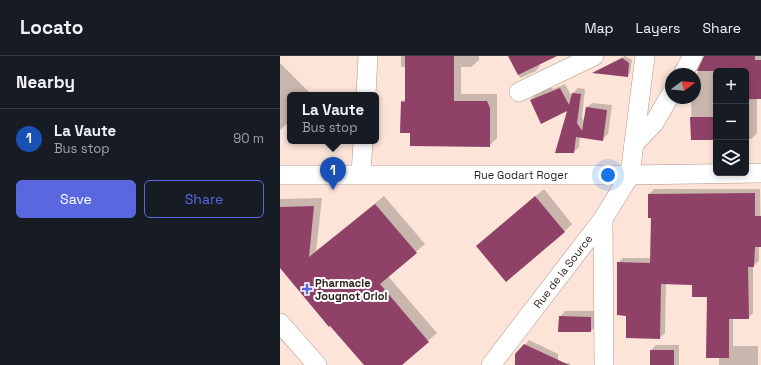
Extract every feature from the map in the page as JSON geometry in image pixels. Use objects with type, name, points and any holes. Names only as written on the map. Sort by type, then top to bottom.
[{"type":"street","points":[[366,92],[368,56]]},
{"type":"street","points":[[519,92],[594,56]]},
{"type":"street","points":[[630,175],[645,56]]},
{"type":"street","points":[[686,68],[693,56]]},
{"type":"street","points":[[634,144],[654,123],[665,104]]},
{"type":"street","points":[[361,174],[363,144]]},
{"type":"street","name":"Rue Godart Roger","points":[[280,175],[630,175],[761,173]]},
{"type":"street","name":"Rue de la Source","points":[[491,365],[603,219],[630,175]]},
{"type":"street","points":[[603,219],[604,365]]},
{"type":"street","points":[[280,323],[316,365]]},
{"type":"building","points":[[405,56],[454,56],[454,101],[487,101],[490,108],[490,147],[410,146],[410,133],[400,133],[401,101],[405,102]]},
{"type":"building","points":[[508,56],[557,56],[518,75]]},
{"type":"building","points":[[704,56],[755,56],[755,60],[761,60],[761,99],[749,99],[749,68],[713,68],[713,71],[701,71],[701,68],[698,68]]},
{"type":"building","points":[[622,58],[629,63],[628,77],[592,73]]},
{"type":"building","points":[[560,88],[569,105],[572,93],[581,94],[577,123],[582,131],[586,107],[607,110],[603,141],[576,137],[574,153],[555,153],[567,111],[541,124],[530,100]]},
{"type":"building","points":[[690,117],[713,117],[713,140],[691,140]]},
{"type":"building","points":[[755,193],[755,216],[761,216],[761,247],[755,247],[754,267],[748,267],[749,319],[729,319],[729,358],[706,358],[707,297],[692,297],[692,285],[661,284],[660,339],[626,338],[626,316],[617,315],[617,262],[650,263],[651,218],[648,218],[648,194]]},
{"type":"building","points":[[535,196],[565,232],[506,282],[476,246]]},
{"type":"building","points":[[375,204],[417,253],[380,284],[429,342],[402,365],[364,365],[330,326],[329,327],[280,268],[280,207],[314,206],[309,257]]},
{"type":"building","points":[[559,316],[591,317],[591,332],[558,332]]},
{"type":"building","points":[[524,344],[569,365],[515,365],[515,354]]},
{"type":"building","points":[[650,350],[674,350],[674,365],[650,365]]},
{"type":"place","name":"La Vaute","points":[[333,190]]},
{"type":"place","name":"Pharmacie Jougnot Oriol","points":[[307,289]]}]
